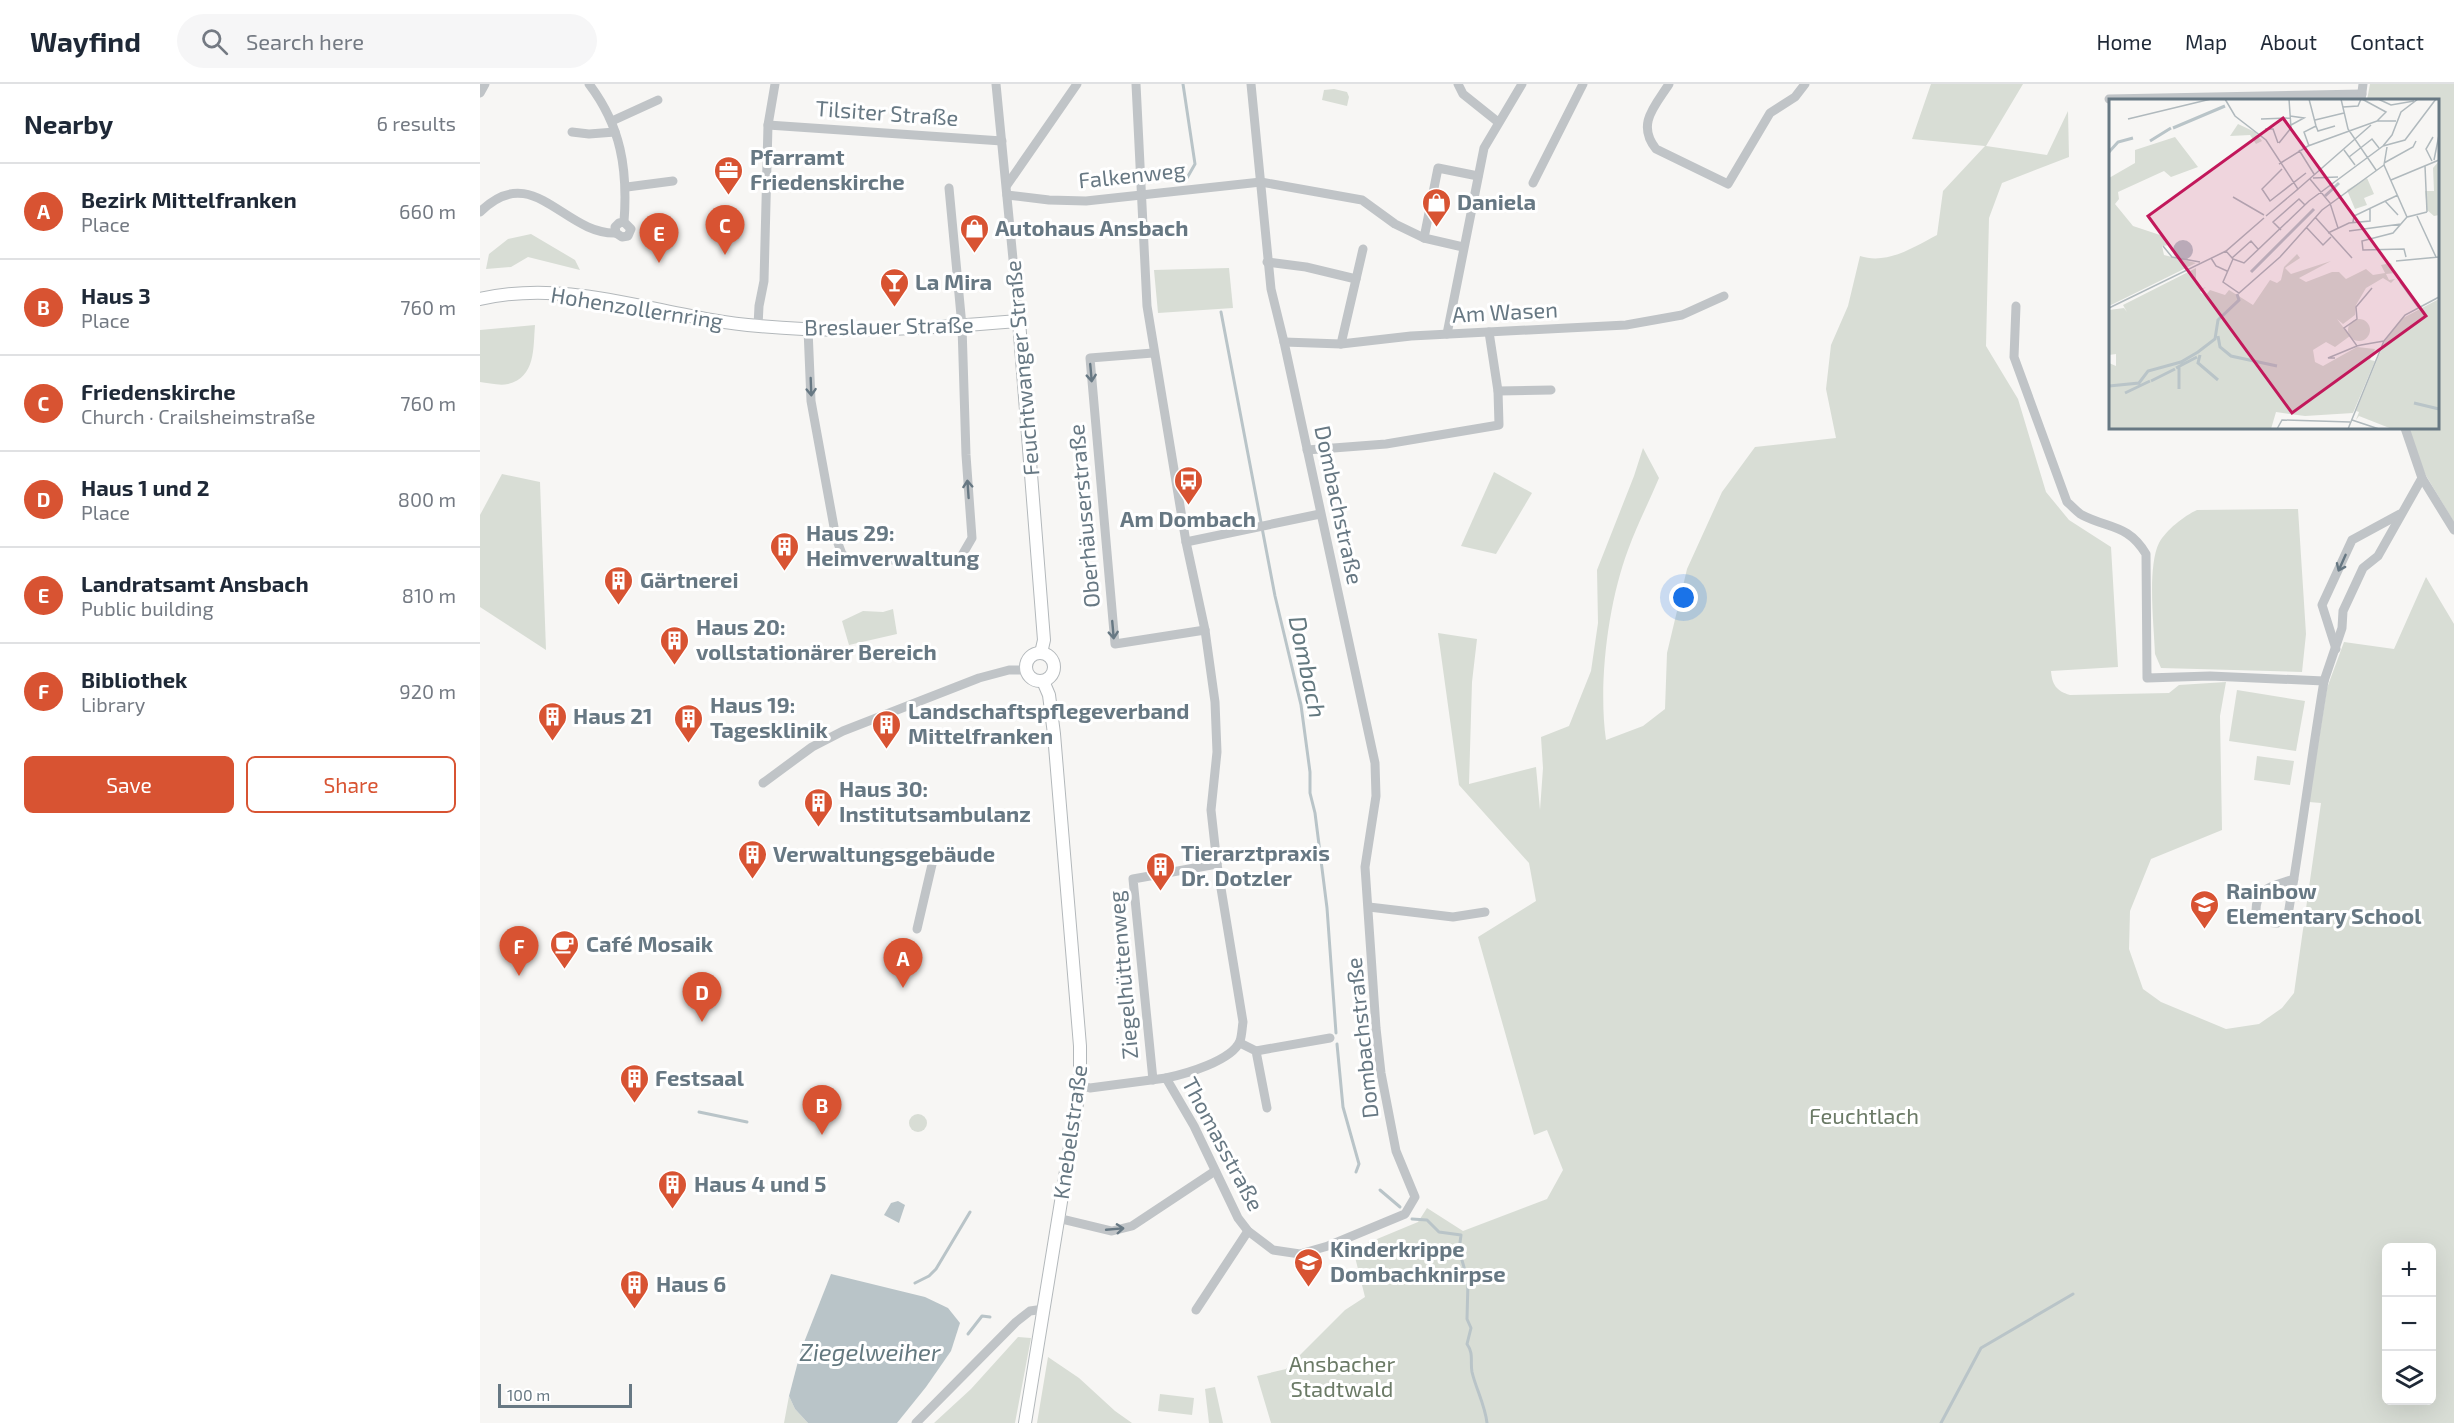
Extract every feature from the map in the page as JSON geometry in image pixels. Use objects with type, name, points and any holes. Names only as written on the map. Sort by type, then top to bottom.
[{"type":"main road","name":"Hohenzollernring","points":[[480,299],[544,291],[608,298],[680,315],[758,326]]},
{"type":"main road","name":"Breslauer Straße","points":[[758,326],[808,329],[962,326],[1019,321]]},
{"type":"main road","name":"Feuchtwanger Straße","points":[[1019,321],[1044,640],[1041,653]]},
{"type":"main road","points":[[1036,653],[1041,653],[1050,657],[1054,666],[1051,675],[1043,681],[1030,678],[1026,670],[1027,660],[1036,653]]},
{"type":"main road","name":"Knebelstraße","points":[[1024,1423],[1080,1085],[1080,1046],[1054,734],[1049,695],[1043,681]]},
{"type":"street","points":[[480,93],[485,84]]},
{"type":"street","points":[[480,212],[489,203],[505,194],[522,192],[544,199],[578,222],[603,233],[616,233],[617,225],[624,222],[627,188],[612,122],[589,84]]},
{"type":"street","points":[[758,326],[764,281],[768,125],[775,84]]},
{"type":"street","name":"Feuchtwanger Straße","points":[[996,84],[1019,321]]},
{"type":"street","points":[[1007,190],[1077,84]]},
{"type":"street","points":[[1136,84],[1147,306],[1186,542],[1205,630],[1215,702],[1217,752],[1211,810],[1216,864],[1242,1005],[1243,1022],[1240,1043],[1221,1059],[1194,1072],[1166,1078]]},
{"type":"street","name":"Dombachstraße","points":[[1251,84],[1270,289],[1284,342],[1374,763],[1376,796],[1365,867],[1381,1072],[1396,1151],[1414,1197]]},
{"type":"street","points":[[1458,84],[1463,94],[1498,122]]},
{"type":"street","points":[[1447,334],[1484,148],[1522,84]]},
{"type":"street","points":[[1533,183],[1583,84]]},
{"type":"street","points":[[1669,84],[1649,115],[1646,128],[1648,140],[1656,149],[1728,184],[1770,113],[1795,97],[1805,84]]},
{"type":"street","points":[[2109,99],[2362,93]]},
{"type":"street","points":[[612,122],[658,100]]},
{"type":"street","name":"Tilsiter Straße","points":[[768,125],[1002,141]]},
{"type":"street","points":[[572,132],[589,134],[615,132]]},
{"type":"street","points":[[1424,238],[1438,168],[1478,176]]},
{"type":"street","points":[[627,188],[673,181]]},
{"type":"street","name":"Falkenweg","points":[[1007,190],[1049,200],[1086,201],[1142,196],[1189,188],[1261,182],[1362,200],[1395,224],[1424,238],[1463,248]]},
{"type":"street","points":[[808,329],[811,402],[836,538],[842,554],[849,560],[954,560],[961,557],[972,538],[966,456],[962,326],[949,188]]},
{"type":"street","points":[[1341,344],[1363,249]]},
{"type":"street","points":[[1267,262],[1306,267],[1356,279]]},
{"type":"street","name":"Am Wasen","points":[[1284,342],[1341,344],[1447,334],[1626,325],[1682,315],[1724,296]]},
{"type":"street","points":[[2016,306],[2014,357],[2067,502],[2082,514],[2122,529],[2138,541],[2146,555],[2147,678],[2210,676],[2324,681]]},
{"type":"street","points":[[1306,450],[1386,444],[1499,425],[1498,391],[1490,332]]},
{"type":"street","name":"Oberhäuserstraße","points":[[1154,353],[1090,358],[1115,644],[1205,630]]},
{"type":"street","points":[[1498,391],[1551,390]]},
{"type":"street","points":[[2405,429],[2422,478],[2454,530]]},
{"type":"street","points":[[2294,879],[2263,890],[2255,902],[2256,913],[2264,922],[2277,923],[2288,915],[2294,879],[2324,681],[2342,628],[2343,611],[2363,568],[2378,556],[2422,478]]},
{"type":"street","points":[[1186,542],[1320,514]]},
{"type":"street","points":[[2336,649],[2322,605],[2352,540],[2400,514]]},
{"type":"street","points":[[763,783],[812,747],[843,731],[979,678],[1009,670],[1026,670]]},
{"type":"street","points":[[917,929],[934,856]]},
{"type":"street","name":"Ziegelhüttenweg","points":[[1153,1080],[1133,879],[1216,864]]},
{"type":"street","points":[[1369,907],[1453,917],[1485,912]]},
{"type":"street","points":[[1240,1043],[1256,1051],[1330,1038]]},
{"type":"street","points":[[1256,1051],[1267,1108]]},
{"type":"street","name":"Thomasstraße","points":[[1080,1085],[1090,1088],[1166,1078],[1194,1126],[1238,1218],[1248,1231],[1273,1250],[1300,1254],[1328,1246],[1405,1214],[1414,1197]]},
{"type":"street","points":[[1058,1218],[1112,1231],[1132,1226],[1215,1171]]},
{"type":"street","points":[[1196,1310],[1248,1231]]},
{"type":"street","points":[[916,1423],[1016,1322],[1030,1311],[1044,1309]]},
{"type":"green space","name":"Feuchtlach","points":[[1931,84],[2023,84],[1986,146],[2047,155],[2068,111],[2069,157],[2002,183],[1989,218],[1986,346],[2018,399],[2046,492],[2069,520],[2111,547],[2118,667],[2051,671],[2052,680],[2058,689],[2070,695],[2169,693],[2179,685],[2226,682],[2220,716],[2222,830],[2151,859],[2130,911],[2129,949],[2143,989],[2161,1002],[2226,1029],[2259,1024],[2282,1008],[2294,993],[2321,803],[2309,802],[2327,688],[2344,642],[2394,649],[2426,577],[2454,624],[2454,1423],[1271,1423],[1257,1376],[1286,1369],[1345,1310],[1365,1297],[1353,1249],[1418,1222],[1427,1208],[1463,1231],[1547,1199],[1563,1170],[1547,1130],[1534,1135],[1478,937],[1536,901],[1529,863],[1459,785],[1438,633],[1477,639],[1472,682],[1469,784],[1536,767],[1540,810],[1543,768],[1541,737],[1569,726],[1591,671],[1598,623],[1597,570],[1643,448],[1659,478],[1632,541],[1615,594],[1604,669],[1606,740],[1643,726],[1665,709],[1667,653],[1687,569],[1722,492],[1755,447],[1836,438],[1826,389],[1831,345],[1848,306],[1860,256],[1880,258],[1890,256],[1937,235],[1943,191],[1985,146],[1912,139]]},
{"type":"green space","points":[[2370,84],[2454,84],[2454,522],[2425,474],[2408,429],[2439,429],[2439,99],[2367,99]]},
{"type":"green space","points":[[1334,89],[1347,92],[1349,97],[1347,106],[1322,100],[1324,90]]},
{"type":"green space","points":[[531,234],[575,260],[580,270],[528,257],[511,267],[486,269],[489,254],[508,239]]},
{"type":"green space","points":[[1229,268],[1233,308],[1158,313],[1154,270]]},
{"type":"green space","points":[[535,325],[533,352],[524,375],[505,385],[480,382],[480,330]]},
{"type":"green space","points":[[1494,472],[1532,493],[1496,554],[1461,546]]},
{"type":"green space","points":[[502,474],[540,482],[546,650],[480,607],[480,515]]},
{"type":"green space","points":[[2298,509],[2306,634],[2302,672],[2161,668],[2155,654],[2152,581],[2155,554],[2166,533],[2197,510]]},
{"type":"green space","points":[[893,609],[897,634],[849,645],[842,621],[863,611],[883,612]]},
{"type":"green space","points":[[2237,690],[2305,701],[2296,751],[2229,741]]},
{"type":"green space","points":[[2257,756],[2294,761],[2290,785],[2254,780]]},
{"type":"green space","points":[[918,1114],[924,1117],[927,1123],[924,1129],[918,1132],[912,1129],[909,1123],[912,1117]]},
{"type":"green space","points":[[1018,1337],[1031,1338],[1015,1423],[934,1423],[971,1389]]},
{"type":"green space","points":[[1048,1357],[1079,1378],[1115,1411],[1132,1423],[1037,1423]]},
{"type":"green space","points":[[1215,1387],[1223,1423],[1209,1423],[1205,1389]]},
{"type":"green space","points":[[1160,1394],[1194,1398],[1192,1415],[1158,1411]]},
{"type":"green space","points":[[789,1396],[795,1409],[808,1423],[784,1423]]},
{"type":"water","points":[[898,1201],[905,1205],[899,1223],[884,1215],[891,1203]]},
{"type":"water","name":"Ziegelweiher","points":[[831,1274],[925,1297],[948,1308],[960,1323],[951,1351],[897,1423],[808,1423],[795,1409],[789,1396],[801,1350]]},
{"type":"waterway","name":"Dombach","points":[[1183,84],[1195,164],[1187,178]]},
{"type":"waterway","name":"Dombach","points":[[1221,312],[1275,596],[1301,705],[1310,772],[1310,793],[1315,813],[1327,908],[1336,1033]]},
{"type":"waterway","name":"Dombach","points":[[1337,1044],[1343,1107],[1359,1164],[1356,1172]]},
{"type":"waterway","points":[[699,1112],[747,1122]]},
{"type":"waterway","name":"Dombach","points":[[1380,1190],[1400,1207]]},
{"type":"waterway","points":[[915,1283],[929,1276],[936,1269],[970,1212]]},
{"type":"waterway","name":"Dombach","points":[[1412,1219],[1427,1220],[1439,1232],[1461,1235],[1459,1250],[1468,1281],[1467,1319],[1471,1328],[1467,1344],[1471,1354],[1472,1372],[1487,1423]]},
{"type":"waterway","points":[[1941,1423],[1981,1348],[2073,1294]]},
{"type":"waterway","points":[[968,1334],[982,1316],[990,1317]]},
{"type":"place","name":"Pfarramt Friedenskirche","points":[[729,196]]},
{"type":"place","name":"Daniela","points":[[1436,228]]},
{"type":"place","name":"Autohaus Ansbach","points":[[974,254]]},
{"type":"place","name":"Friedenskirche","points":[[725,255]]},
{"type":"place","name":"Landratsamt Ansbach","points":[[659,263]]},
{"type":"place","name":"La Mira","points":[[894,308]]},
{"type":"place","name":"Am Dombach","points":[[1188,506]]},
{"type":"place","name":"Haus 29: Heimverwaltung","points":[[785,572]]},
{"type":"place","name":"Gärtnerei","points":[[619,606]]},
{"type":"place","name":"Haus 20: vollstationärer Bereich","points":[[675,666]]},
{"type":"place","name":"Haus 21","points":[[552,742]]},
{"type":"place","name":"Haus 19: Tagesklinik","points":[[689,744]]},
{"type":"place","name":"Landschaftspflegeverband Mittelfranken","points":[[887,750]]},
{"type":"place","name":"Haus 30: Institutsambulanz","points":[[818,828]]},
{"type":"place","name":"Verwaltungsgebäude","points":[[752,880]]},
{"type":"place","name":"Tierarztpraxis Dr. Dotzler","points":[[1160,892]]},
{"type":"place","name":"Rainbow Elementary School","points":[[2205,930]]},
{"type":"place","name":"Café Mosaik","points":[[565,970]]},
{"type":"place","name":"Bibliothek","points":[[519,976]]},
{"type":"place","name":"Bezirk Mittelfranken","points":[[903,988]]},
{"type":"place","name":"Haus 1 und 2","points":[[702,1022]]},
{"type":"place","name":"Festsaal","points":[[634,1104]]},
{"type":"place","name":"Haus 3","points":[[822,1135]]},
{"type":"place","name":"Haus 4 und 5","points":[[673,1210]]},
{"type":"place","name":"Kinderkrippe Dombachknirpse","points":[[1309,1288]]},
{"type":"place","name":"Haus 6","points":[[635,1310]]},
{"type":"park label","name":"Ansbacher Stadtwald","points":[[1342,1376]]}]
